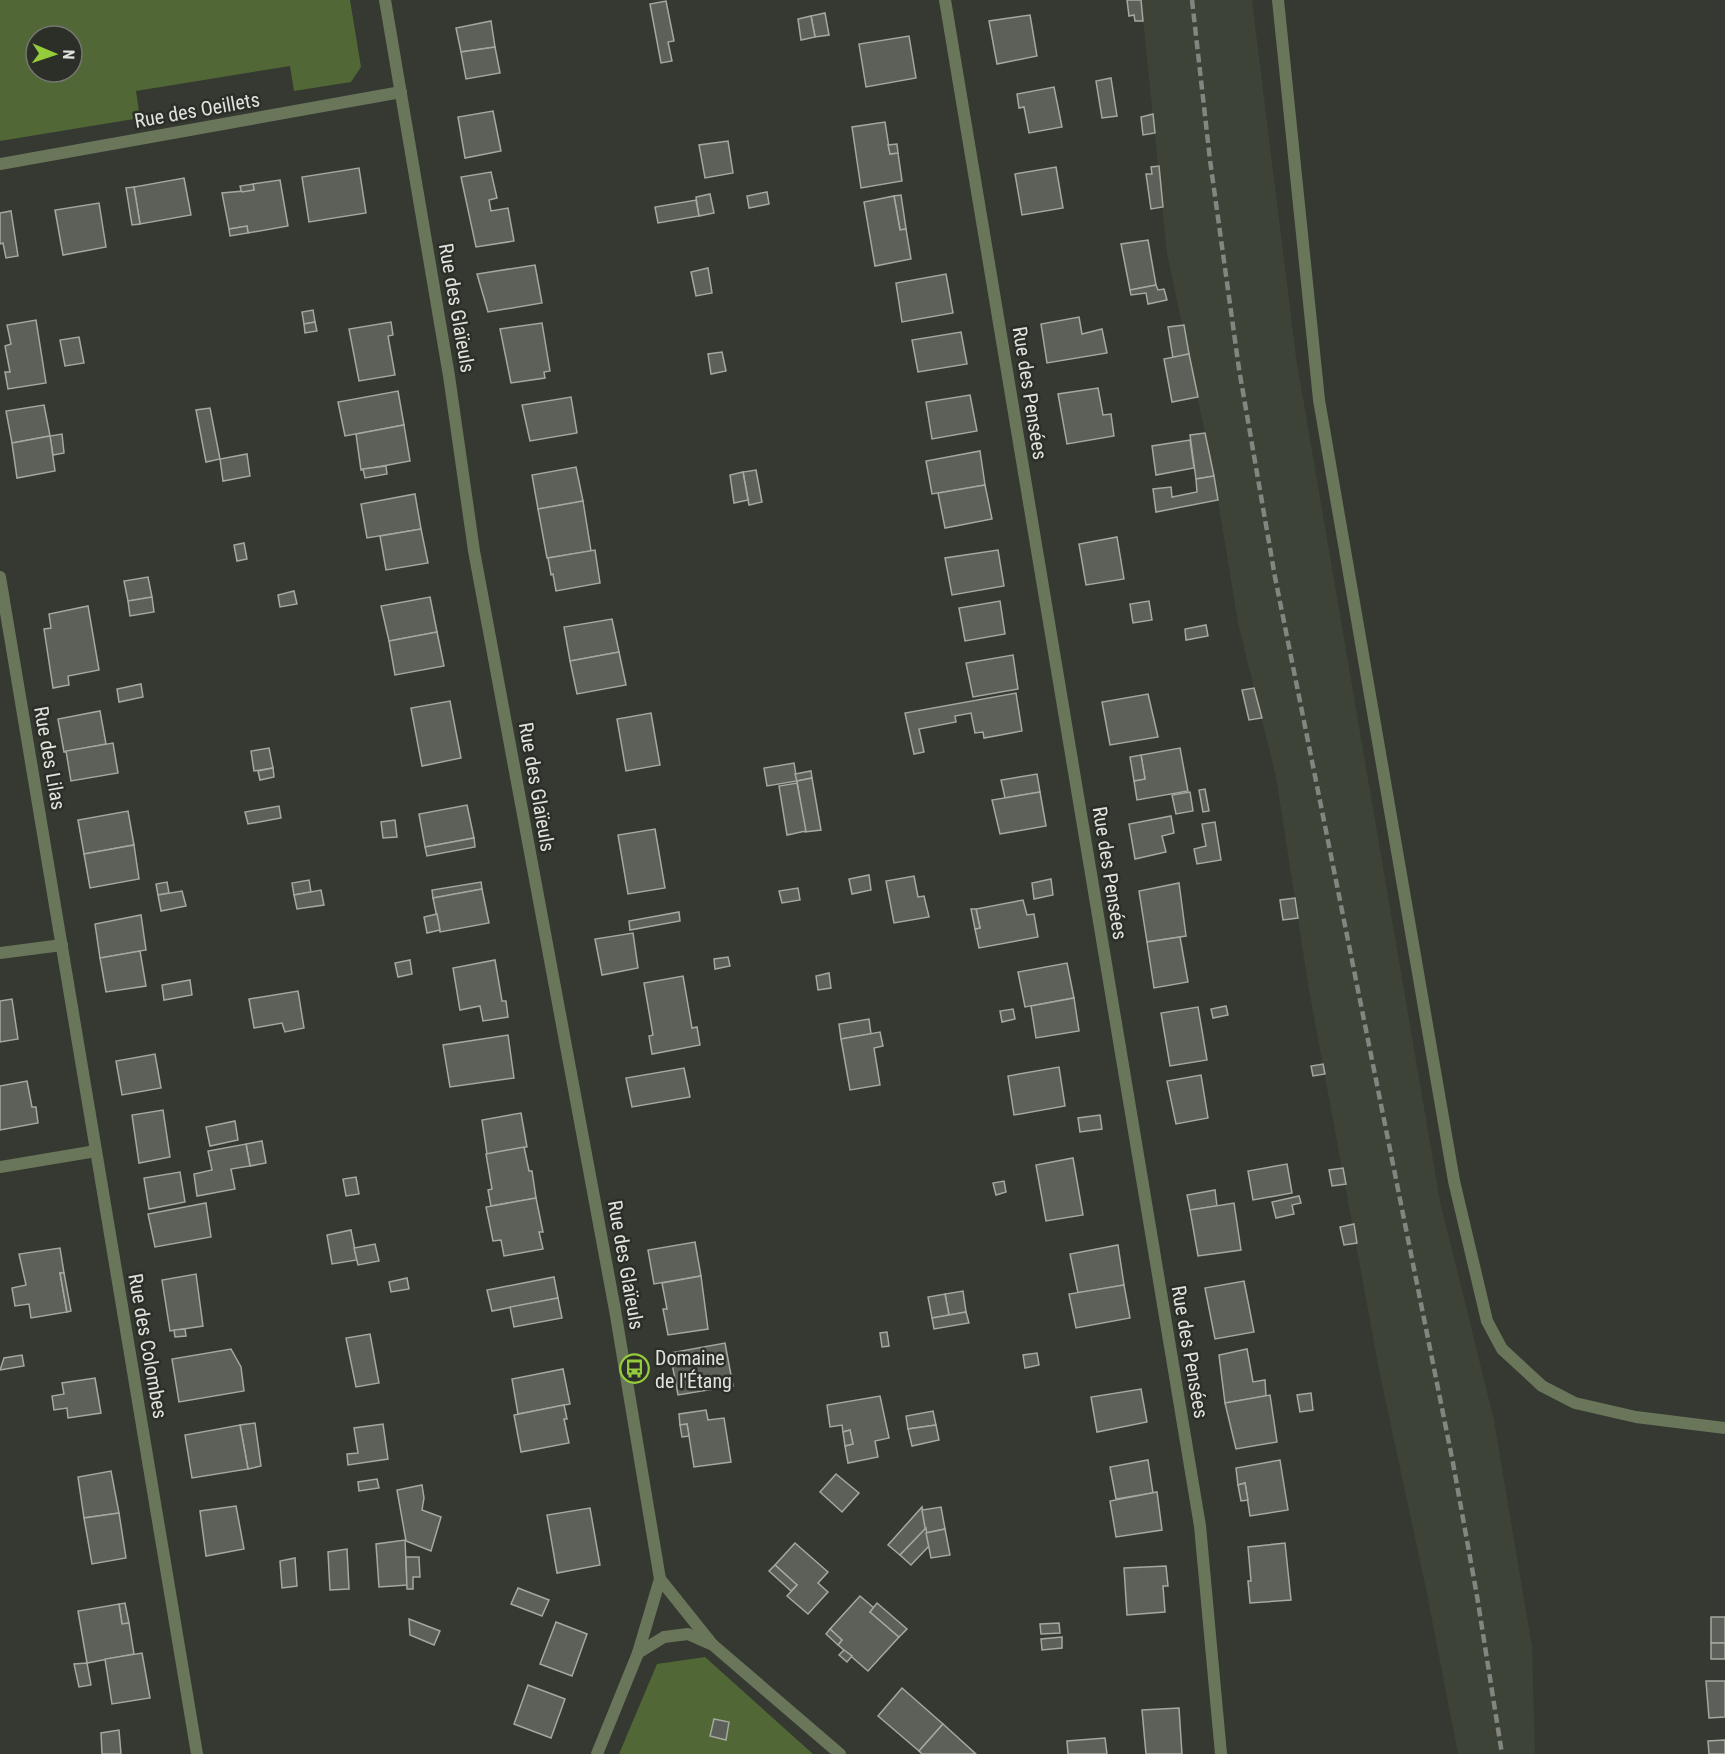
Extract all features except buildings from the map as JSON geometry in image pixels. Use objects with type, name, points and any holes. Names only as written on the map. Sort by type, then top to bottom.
[{"type":"street","name":"Rue des Glaïeuls","points":[[385,0],[449,376],[474,551],[615,1310],[660,1579],[638,1653],[597,1754]]},
{"type":"street","name":"Rue des Pensées","points":[[945,0],[1200,1526],[1221,1754]]},
{"type":"street","points":[[1278,0],[1318,400],[1454,1181],[1487,1321],[1502,1349],[1542,1386],[1575,1403],[1636,1417],[1725,1428]]},
{"type":"street","name":"Rue des Oeillets","points":[[0,164],[401,92]]},
{"type":"street","name":"Rue des Lilas","points":[[0,577],[62,945]]},
{"type":"street","points":[[0,953],[62,945]]},
{"type":"street","name":"Rue des Colombes","points":[[62,945],[197,1754]]},
{"type":"street","points":[[0,1167],[96,1151]]},
{"type":"street","name":"Rue des Glaïeuls","points":[[660,1579],[713,1645]]},
{"type":"street","points":[[638,1653],[664,1636],[688,1634],[713,1645],[840,1754]]},
{"type":"shaded area","points":[[1141,0],[1252,0],[1296,357],[1440,1201],[1494,1420],[1532,1647],[1535,1754],[1458,1754],[1426,1589],[1380,1375],[1309,990],[1276,777],[1238,623],[1214,476],[1167,253]]},
{"type":"green space","points":[[0,0],[350,0],[361,67],[351,82],[294,91],[290,66],[136,91],[140,118],[0,141]]},
{"type":"green space","points":[[705,1657],[813,1754],[619,1754],[657,1664]]},
{"type":"railway","points":[[1192,0],[1210,160],[1239,369],[1275,577],[1453,1463],[1502,1754]]},
{"type":"place","name":"Domaine de l'Étang","points":[[634,1369]]}]
